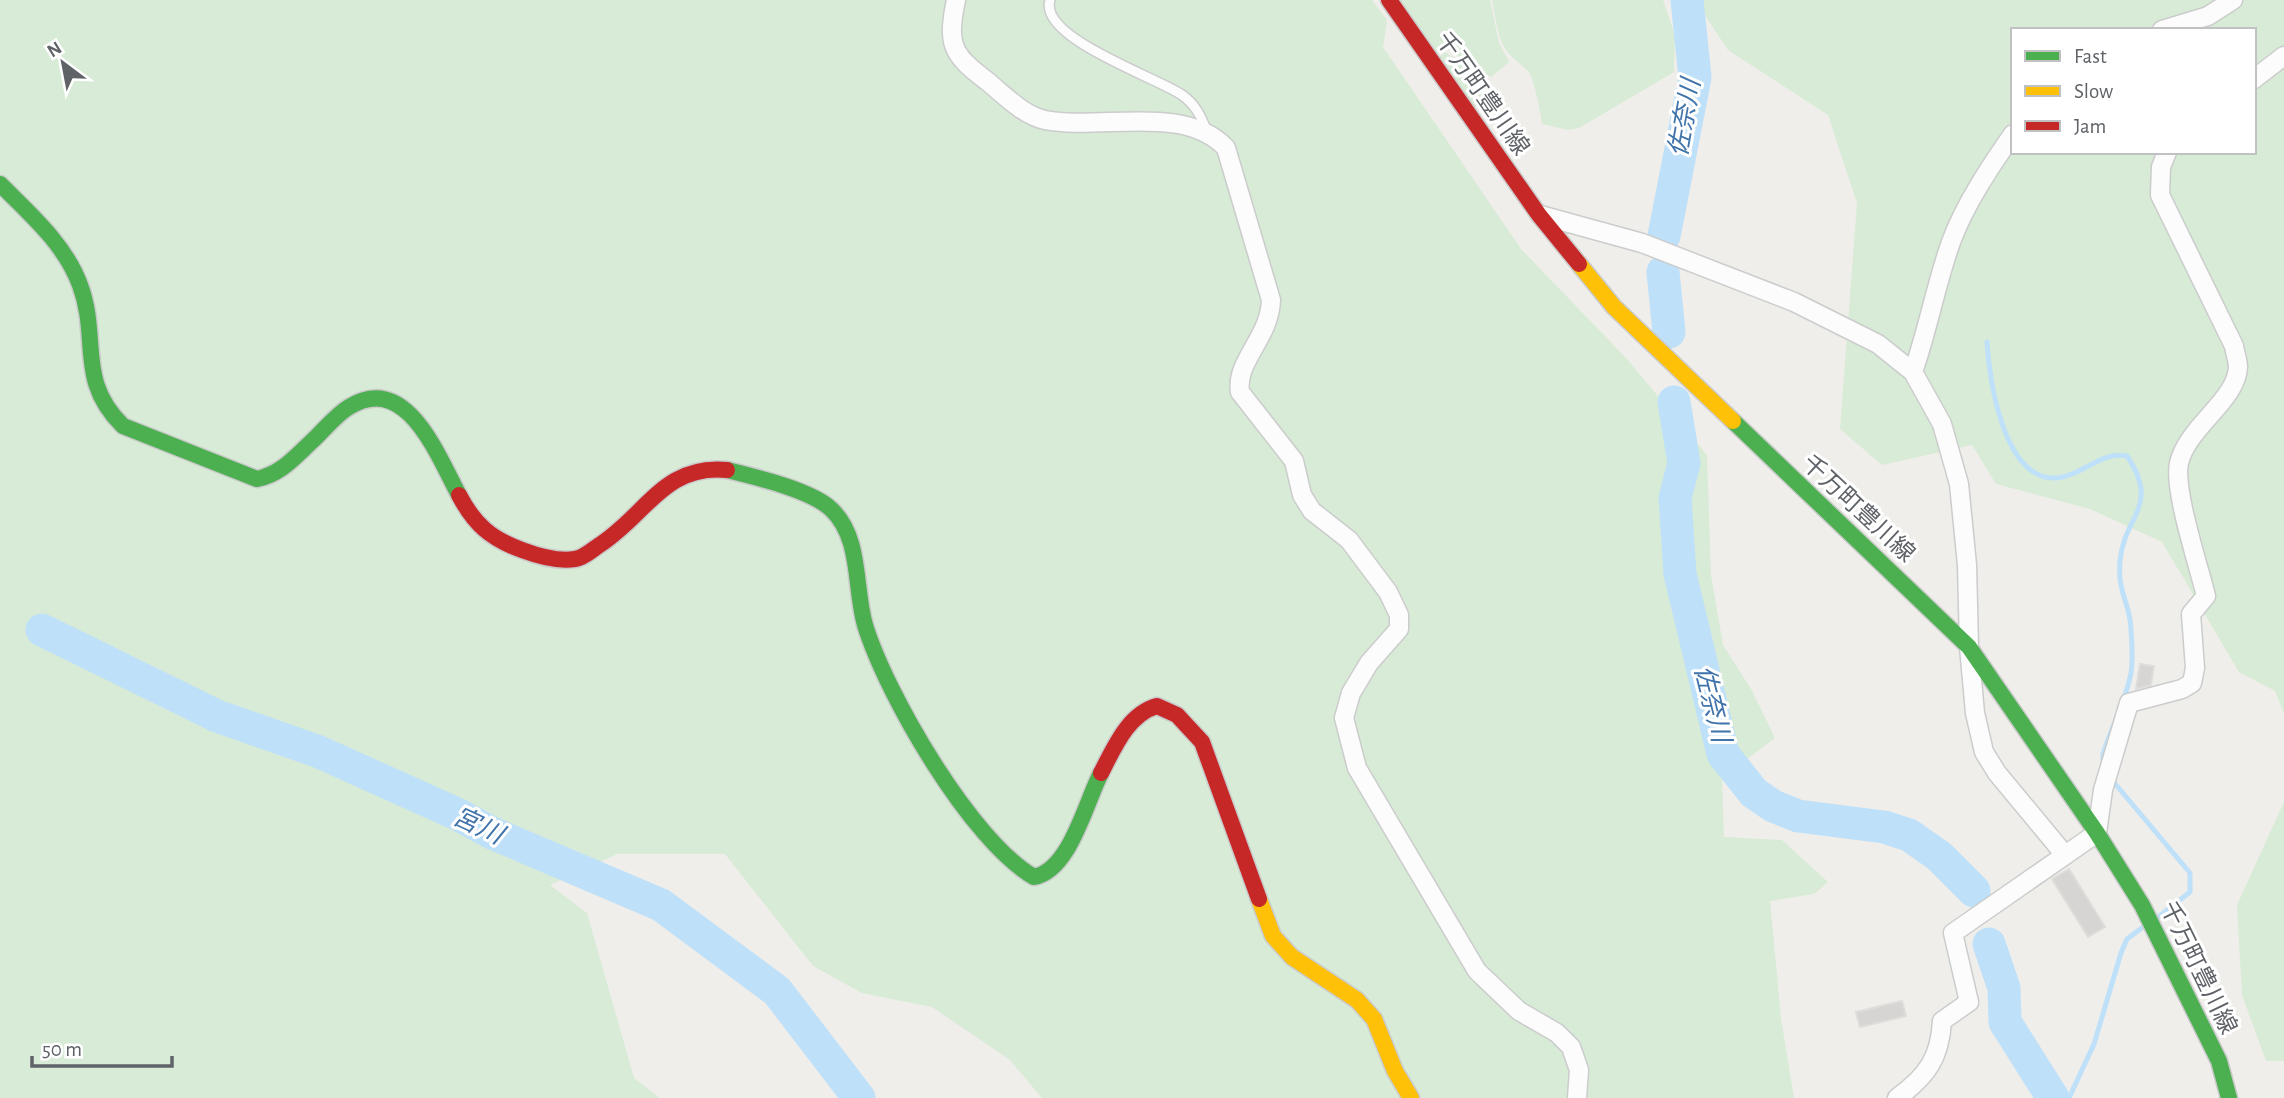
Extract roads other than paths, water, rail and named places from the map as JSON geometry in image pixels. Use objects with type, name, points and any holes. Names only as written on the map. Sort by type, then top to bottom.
[{"type":"street","points":[[956,0],[950,37],[955,51],[966,66],[1024,111],[1042,120],[1070,123],[1173,123],[1206,130],[1226,148],[1271,300],[1270,320],[1238,379],[1240,392],[1294,461],[1302,495],[1312,511],[1349,540],[1388,592],[1399,615],[1399,629],[1357,683],[1344,718],[1357,768],[1477,971],[1520,1011],[1557,1033],[1571,1046],[1579,1070],[1577,1098]]},
{"type":"street","name":"千万町豊川線","points":[[1389,0],[1539,215],[1614,307],[1969,647],[2097,833],[2142,905],[2219,1061],[2229,1098]]},
{"type":"street","points":[[2169,28],[2208,16],[2233,0]]},
{"type":"street","points":[[2256,77],[2284,56]]},
{"type":"street","points":[[1913,372],[1952,240],[1987,171],[2011,137]]},
{"type":"street","points":[[1897,1098],[1922,1077],[1932,1062],[1941,1044],[1942,1021],[1969,1002],[1953,933],[2097,833],[2103,790],[2129,703],[2182,689],[2192,683],[2195,668],[2191,614],[2206,596],[2181,495],[2179,464],[2192,433],[2227,396],[2238,369],[2234,346],[2161,195],[2161,167],[2167,154]]},
{"type":"street","points":[[0,184],[42,226],[62,252],[79,286],[89,321],[91,375],[107,414],[123,426],[242,475],[257,479],[276,475],[349,407],[363,400],[382,399],[401,408],[422,426],[480,528],[506,545],[543,555],[578,559],[606,543],[662,487],[696,468],[715,466],[729,470],[830,507],[848,535],[864,621],[877,662],[913,734],[981,827],[1014,866],[1034,877],[1051,872],[1063,855],[1101,773],[1129,724],[1140,711],[1154,706],[1168,709],[1185,721],[1202,742],[1273,936],[1292,957],[1357,1000],[1374,1019],[1395,1071],[1411,1098]]},
{"type":"street","points":[[1539,215],[1642,243],[1794,302],[1878,344],[1913,372],[1942,424],[1959,484],[1967,565],[1969,647],[1975,713],[1984,752],[1997,774],[2065,855]]},
{"type":"lane","points":[[1050,0],[1052,15],[1071,35],[1124,66],[1180,93],[1194,105],[1206,130]]},
{"type":"waterway","name":"佐奈川","points":[[1664,236],[1695,77],[1687,0]]},
{"type":"waterway","name":"佐奈川","points":[[1663,272],[1669,332]]},
{"type":"waterway","points":[[1987,342],[1996,403],[2012,447],[2024,464],[2039,475],[2057,478],[2076,473],[2108,457],[2127,456],[2137,473],[2141,487],[2141,500],[2123,545],[2120,561],[2120,582],[2130,621],[2131,673],[2103,754],[2103,766]]},
{"type":"waterway","name":"佐奈川","points":[[1674,402],[1684,463],[1675,498],[1680,574],[1723,754],[1754,793],[1773,806],[1798,816],[1884,827],[1909,835],[1939,856],[1974,891]]},
{"type":"waterway","name":"宮川","points":[[42,630],[217,716],[317,751],[457,814],[492,833],[661,905],[777,991],[859,1098]]},
{"type":"waterway","points":[[2112,780],[2190,873],[2190,892],[2157,918]]},
{"type":"waterway","points":[[2069,1098],[2094,1044],[2127,939],[2143,927]]},
{"type":"waterway","name":"佐奈川","points":[[1989,944],[2004,988],[2005,1022],[2053,1098]]}]
